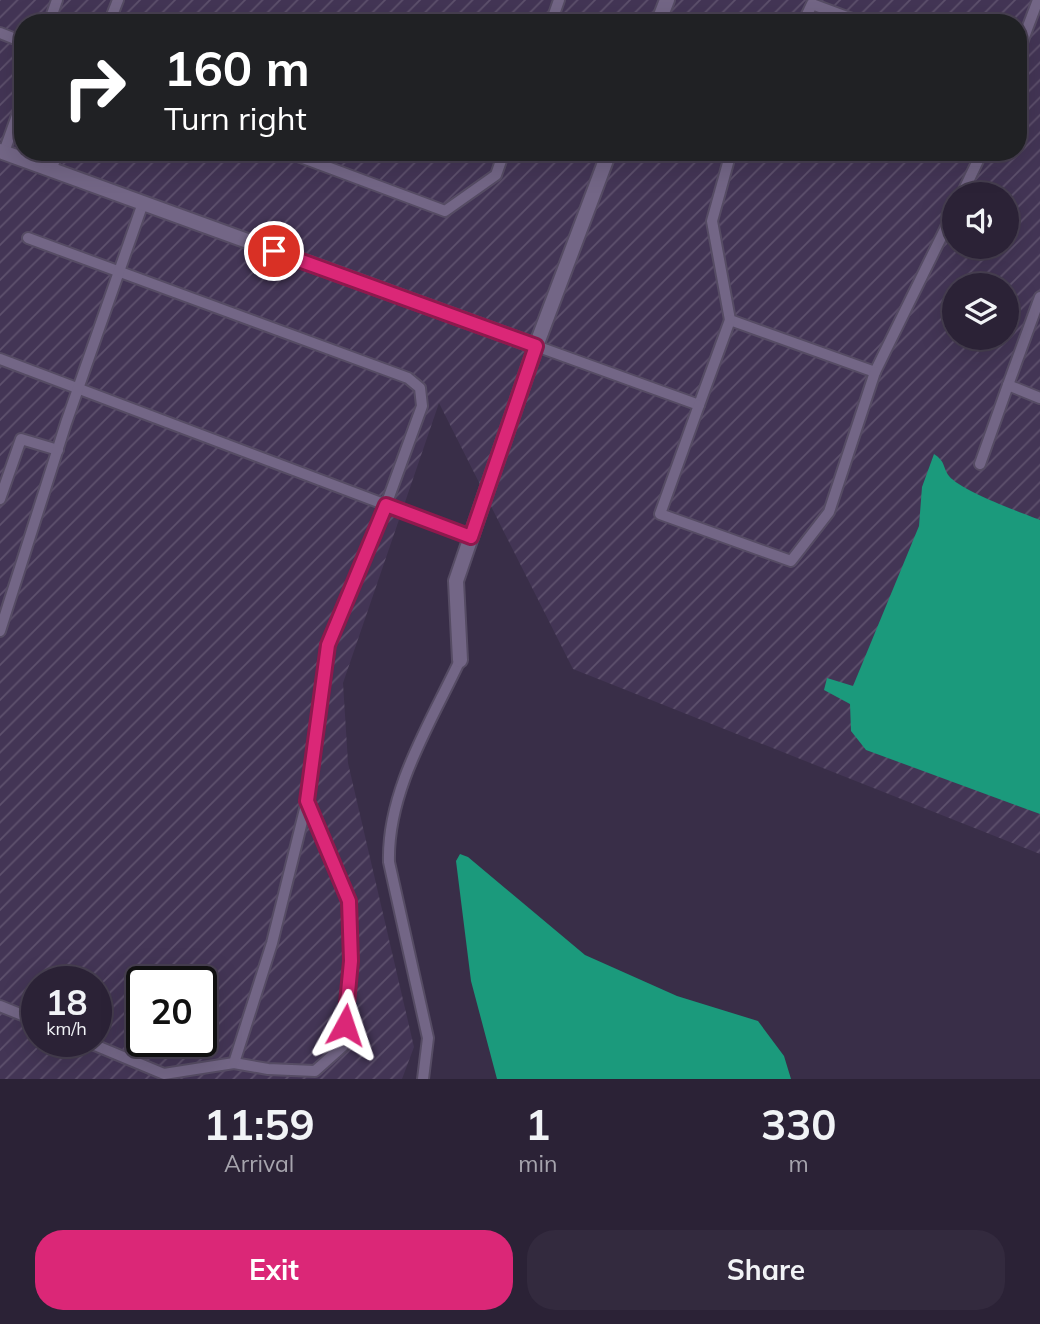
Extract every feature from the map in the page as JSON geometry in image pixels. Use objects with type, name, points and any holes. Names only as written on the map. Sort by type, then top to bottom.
[{"type":"street","points":[[28,161],[536,346]]},
{"type":"street","points":[[460,660],[456,581],[536,346],[606,161]]},
{"type":"lane","points":[[1027,30],[1038,0]]},
{"type":"lane","points":[[807,14],[812,4],[839,14]]},
{"type":"lane","points":[[2,151],[14,121]]},
{"type":"lane","points":[[51,170],[54,161]]},
{"type":"lane","points":[[312,161],[445,211],[496,175],[501,161]]},
{"type":"lane","points":[[729,161],[712,221],[730,320],[660,514],[791,561],[829,512],[875,372],[942,235]]},
{"type":"lane","points":[[968,182],[978,161]]},
{"type":"lane","points":[[0,631],[78,388],[143,203]]},
{"type":"lane","points":[[28,238],[408,377],[420,388],[422,406],[386,505],[328,645],[307,801],[272,943],[234,1062]]},
{"type":"lane","points":[[981,464],[1040,297]]},
{"type":"lane","points":[[730,320],[875,372]]},
{"type":"lane","points":[[536,346],[699,405]]},
{"type":"lane","points":[[0,359],[471,537]]},
{"type":"lane","points":[[1008,384],[1040,398]]},
{"type":"lane","points":[[0,499],[21,439],[58,450]]},
{"type":"lane","points":[[423,1079],[428,1038],[389,862],[388,840],[399,790],[460,660]]},
{"type":"lane","points":[[112,1052],[164,1074],[234,1062],[268,1069],[315,1071],[343,1046],[351,961],[349,901],[307,801]]},
{"type":"lane","points":[[0,1006],[21,1015]]},
{"type":"shaded area","points":[[0,0],[1040,0],[1040,854],[573,669],[439,403],[343,683],[348,763],[414,1047],[402,1079],[0,1079]]},
{"type":"shaded area","points":[[934,454],[955,482],[992,501],[1040,520],[1040,814],[866,750],[851,731],[850,704],[824,690],[827,678],[853,686],[919,526],[922,487]]},
{"type":"shaded area","points":[[460,854],[468,857],[585,955],[677,996],[758,1021],[784,1056],[791,1079],[497,1079],[471,981],[456,861]]},
{"type":"route","points":[[274,251],[536,346],[471,537],[386,505],[328,645],[307,801],[349,901],[351,961],[345,1025]]}]
